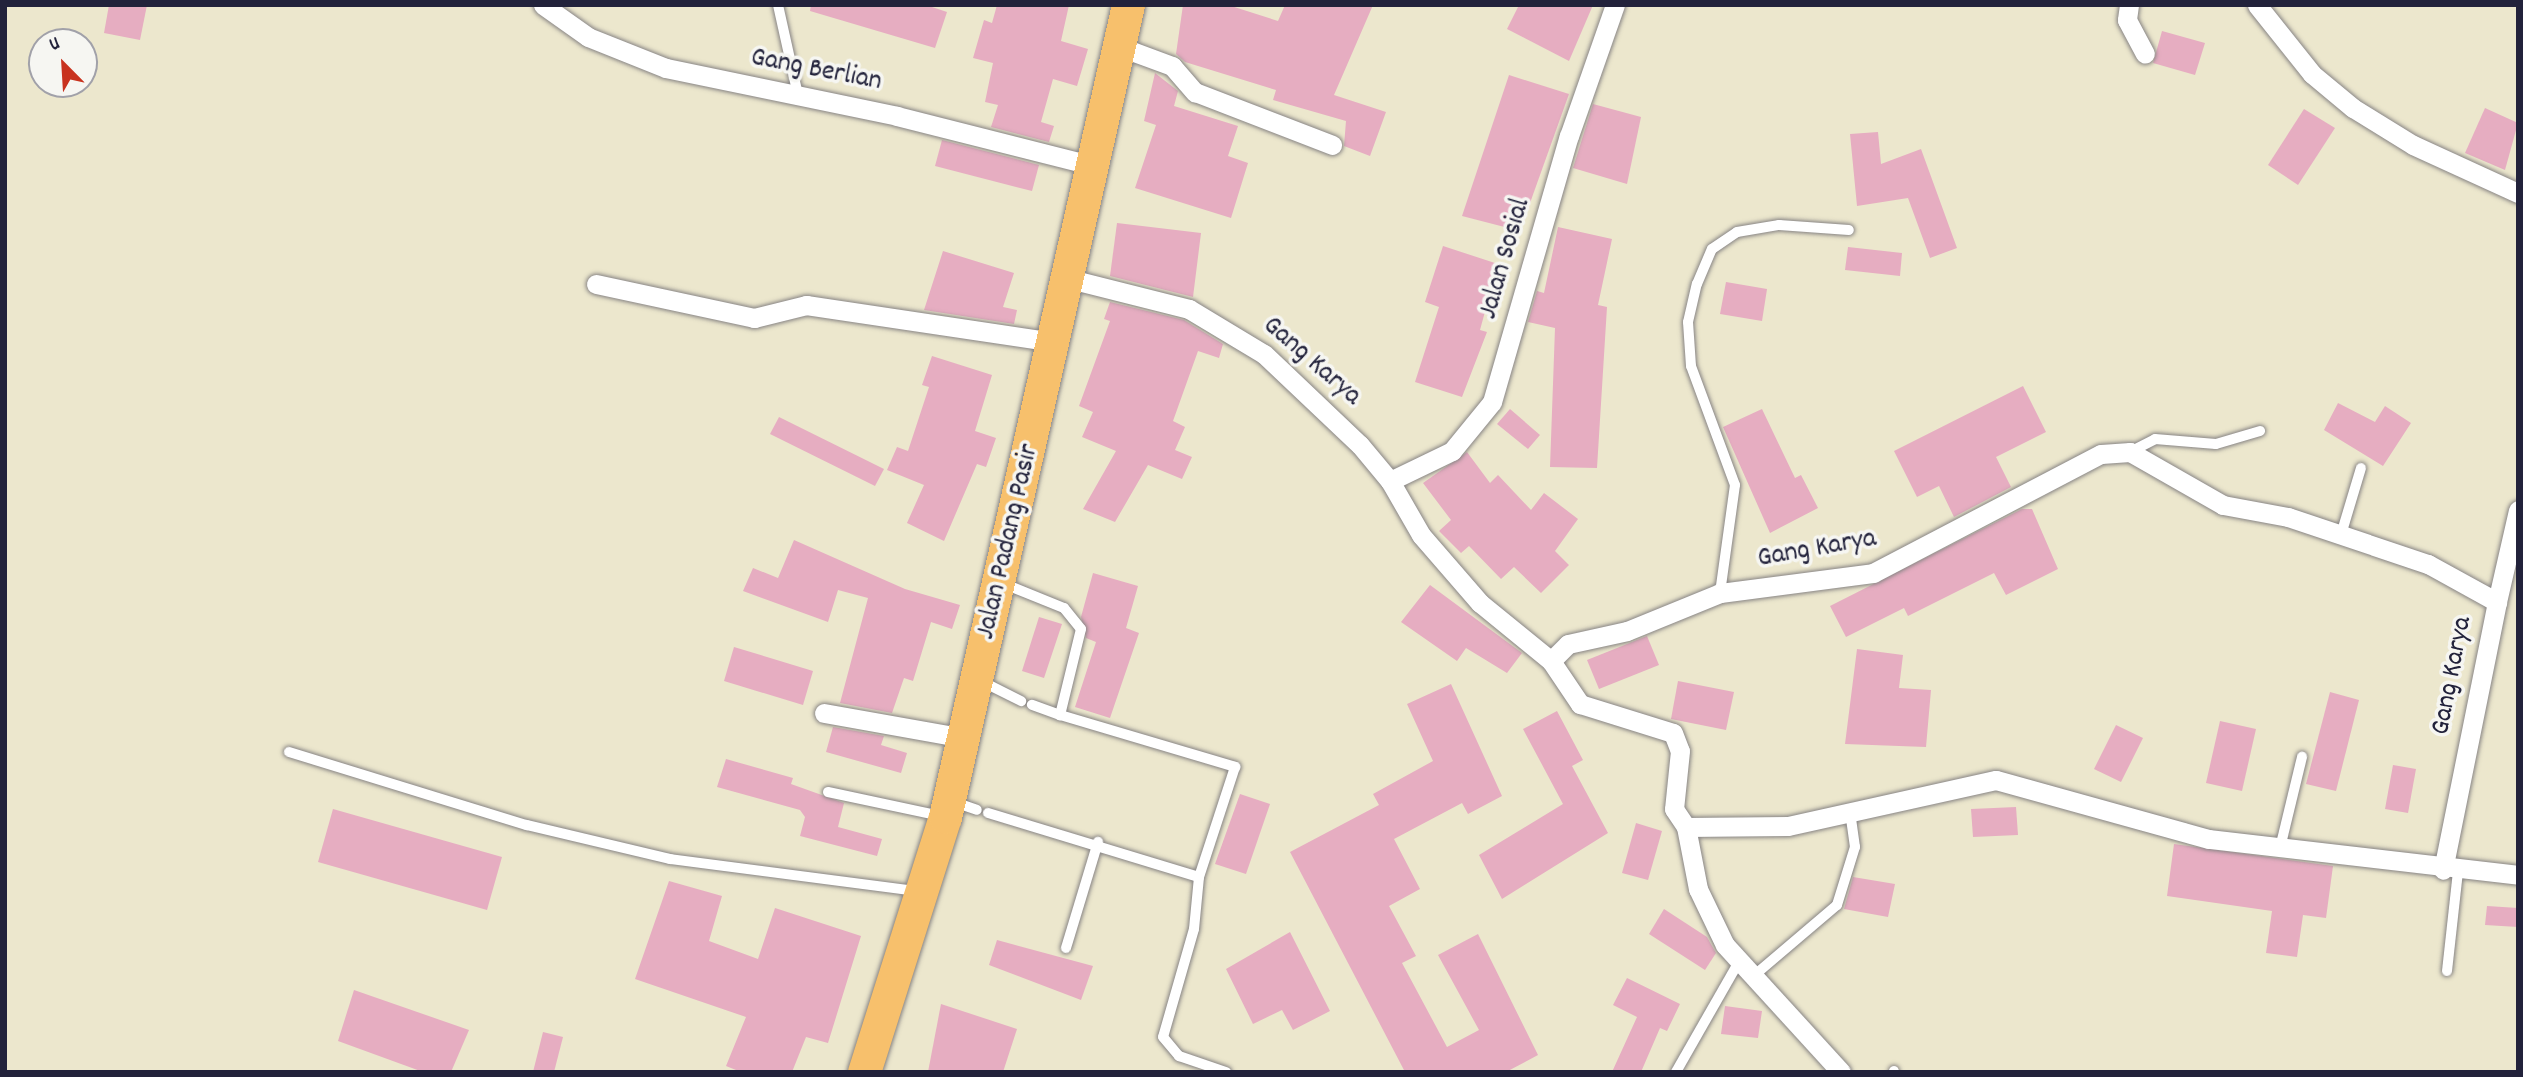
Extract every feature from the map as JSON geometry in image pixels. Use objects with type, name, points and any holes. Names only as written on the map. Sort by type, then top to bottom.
[{"type":"highway","name":"Jalan Padang Pasir","points":[[863,1072],[924,892],[957,809],[964,738],[1001,583],[1090,165],[1128,5]]},
{"type":"street","name":"Gang Berlian","points":[[543,5],[588,37],[640,59],[1090,165]]},
{"type":"street","name":"Jalan Sosial","points":[[1390,481],[1452,451],[1492,402],[1569,136],[1615,5]]},
{"type":"street","points":[[2129,5],[2127,20],[2146,54]]},
{"type":"street","points":[[2257,5],[2312,74],[2353,108],[2413,145],[2518,193]]},
{"type":"street","points":[[1118,46],[1172,66],[1195,93],[1332,145]]},
{"type":"street","name":"Gang Karya","points":[[1066,278],[1189,309],[1242,337],[1322,406],[1390,481],[1436,555],[1487,610],[1550,661],[1568,643],[1626,631],[1720,593],[1873,573],[2101,454],[2130,452],[2223,505],[2288,517],[2339,538],[2428,564],[2497,603],[2451,871]]},
{"type":"street","points":[[596,284],[754,318],[806,305],[1053,342]]},
{"type":"street","points":[[2497,603],[2518,510]]},
{"type":"street","points":[[1550,661],[1580,704],[1672,733],[1680,751],[1674,809],[1686,827],[1705,907],[1725,945],[1757,973],[1841,1072]]},
{"type":"street","points":[[824,713],[964,738]]},
{"type":"street","points":[[1686,827],[1777,827],[1996,780],[2166,831],[2451,871],[2518,875]]},
{"type":"lane","points":[[778,5],[798,96]]},
{"type":"lane","points":[[1720,593],[1735,485],[1691,366],[1688,322],[1697,284],[1712,249],[1737,232],[1779,225],[1849,230]]},
{"type":"lane","points":[[2130,452],[2155,439],[2216,444],[2260,431]]},
{"type":"lane","points":[[2339,538],[2361,468]]},
{"type":"lane","points":[[1001,583],[1075,615],[1081,629],[1060,715]]},
{"type":"lane","points":[[978,679],[1026,703],[1060,715],[1236,767],[1199,877],[1194,929],[1163,1037],[1179,1056],[1226,1072]]},
{"type":"lane","points":[[289,752],[527,825],[644,853],[924,892]]},
{"type":"lane","points":[[2280,849],[2302,757]]},
{"type":"lane","points":[[828,792],[957,809]]},
{"type":"lane","points":[[988,813],[1098,842],[1199,877]]},
{"type":"lane","points":[[1757,973],[1838,905],[1855,847],[1850,813]]},
{"type":"lane","points":[[1066,948],[1098,842]]},
{"type":"lane","points":[[2447,971],[2451,871]]},
{"type":"lane","points":[[1676,1072],[1741,957]]},
{"type":"building","points":[[109,5],[147,5],[140,40],[104,33]]},
{"type":"building","points":[[811,5],[926,5],[947,12],[935,48],[810,11]]},
{"type":"building","points":[[997,5],[1069,5],[1061,41],[1088,49],[1077,86],[1053,79],[1041,122],[1054,126],[1049,142],[991,127],[998,105],[985,102],[993,63],[973,58],[984,20],[992,23]]},
{"type":"building","points":[[1183,5],[1228,5],[1278,21],[1285,5],[1373,5],[1334,95],[1386,112],[1370,156],[1344,146],[1346,121],[1273,100],[1276,90],[1185,62],[1176,54]]},
{"type":"building","points":[[1519,5],[1593,5],[1569,61],[1507,29]]},
{"type":"building","points":[[2162,31],[2205,43],[2195,75],[2153,63]]},
{"type":"building","points":[[1155,73],[1178,91],[1174,106],[1238,126],[1228,156],[1248,163],[1231,218],[1135,188],[1156,125],[1144,121]]},
{"type":"building","points":[[1509,75],[1569,94],[1520,231],[1462,216]]},
{"type":"building","points":[[1593,104],[1641,117],[1627,184],[1573,168]]},
{"type":"building","points":[[2485,108],[2518,123],[2505,170],[2465,153]]},
{"type":"building","points":[[2304,109],[2335,128],[2298,185],[2268,165]]},
{"type":"building","points":[[1878,132],[1881,164],[1921,149],[1957,248],[1930,258],[1908,198],[1857,206],[1850,134]]},
{"type":"building","points":[[942,140],[1039,165],[1032,191],[935,166]]},
{"type":"building","points":[[1117,223],[1201,233],[1193,297],[1110,276]]},
{"type":"building","points":[[1558,227],[1612,239],[1598,305],[1607,307],[1597,468],[1550,467],[1555,328],[1528,322],[1537,291],[1544,293]]},
{"type":"building","points":[[1443,246],[1498,264],[1480,330],[1487,332],[1462,397],[1415,382],[1439,307],[1425,302]]},
{"type":"building","points":[[1848,247],[1902,253],[1900,276],[1845,270]]},
{"type":"building","points":[[943,251],[1014,273],[1003,307],[1017,310],[1014,324],[924,310]]},
{"type":"building","points":[[1726,282],[1767,289],[1762,321],[1720,314]]},
{"type":"building","points":[[1110,302],[1184,320],[1223,344],[1219,358],[1198,351],[1173,421],[1185,427],[1175,450],[1192,457],[1182,479],[1148,465],[1115,522],[1083,509],[1116,451],[1082,437],[1093,412],[1079,406],[1110,321],[1104,319]]},
{"type":"building","points":[[932,356],[992,375],[975,431],[996,438],[986,467],[977,464],[944,541],[907,523],[924,485],[887,470],[897,447],[908,451],[929,387],[922,385]]},
{"type":"building","points":[[2023,386],[2046,432],[1996,457],[2011,487],[1954,517],[1939,486],[1917,497],[1894,451]]},
{"type":"building","points":[[2338,403],[2375,422],[2385,406],[2411,423],[2383,466],[2324,430]]},
{"type":"building","points":[[1510,409],[1540,435],[1528,449],[1497,424]]},
{"type":"building","points":[[1762,409],[1795,478],[1801,475],[1818,508],[1770,533],[1723,427]]},
{"type":"building","points":[[779,417],[884,469],[875,486],[770,434]]},
{"type":"building","points":[[1467,452],[1490,483],[1498,475],[1531,510],[1544,493],[1578,519],[1555,551],[1569,565],[1541,593],[1514,567],[1501,579],[1469,546],[1461,553],[1439,531],[1451,520],[1423,483]]},
{"type":"building","points":[[2022,509],[2032,509],[2058,569],[2006,595],[1994,573],[1908,616],[1904,608],[1846,637],[1830,606]]},
{"type":"building","points":[[794,540],[905,589],[960,605],[952,629],[931,622],[913,681],[904,678],[892,713],[840,703],[868,598],[838,590],[828,622],[743,591],[753,568],[778,578]]},
{"type":"building","points":[[1093,573],[1138,586],[1126,628],[1139,633],[1110,718],[1075,707],[1096,642],[1086,638],[1081,617]]},
{"type":"building","points":[[1430,585],[1522,653],[1507,673],[1466,648],[1457,661],[1401,622]]},
{"type":"building","points":[[1039,617],[1062,624],[1044,678],[1022,671]]},
{"type":"building","points":[[1647,636],[1659,665],[1599,689],[1587,660]]},
{"type":"building","points":[[734,647],[813,671],[803,705],[724,681]]},
{"type":"building","points":[[1857,649],[1903,655],[1899,688],[1931,690],[1926,747],[1845,744]]},
{"type":"building","points":[[1678,681],[1734,692],[1726,730],[1671,719]]},
{"type":"building","points":[[1451,684],[1502,796],[1468,814],[1462,803],[1394,839],[1420,889],[1389,906],[1416,956],[1402,963],[1447,1047],[1479,1030],[1438,955],[1478,934],[1538,1055],[1506,1072],[1405,1072],[1290,852],[1379,805],[1373,794],[1433,761],[1407,704]]},
{"type":"building","points":[[2330,692],[2359,700],[2336,791],[2306,784]]},
{"type":"building","points":[[1557,711],[1583,760],[1572,766],[1608,833],[1502,899],[1479,855],[1563,804],[1523,729]]},
{"type":"building","points":[[2220,721],[2256,729],[2242,791],[2206,783]]},
{"type":"building","points":[[2116,725],[2143,738],[2121,782],[2094,769]]},
{"type":"building","points":[[833,727],[884,736],[881,745],[907,753],[901,773],[826,752]]},
{"type":"building","points":[[726,759],[793,778],[791,784],[844,803],[838,827],[882,839],[877,856],[800,836],[805,817],[800,810],[717,787]]},
{"type":"building","points":[[2393,765],[2416,769],[2408,813],[2385,809]]},
{"type":"building","points":[[1240,794],[1270,804],[1246,874],[1215,864]]},
{"type":"building","points":[[2016,807],[2018,835],[1973,837],[1971,809]]},
{"type":"building","points":[[333,809],[502,857],[487,910],[318,862]]},
{"type":"building","points":[[1636,823],[1662,831],[1648,880],[1622,873]]},
{"type":"building","points":[[2174,844],[2333,866],[2326,918],[2303,915],[2297,957],[2266,953],[2272,911],[2167,896]]},
{"type":"building","points":[[1853,877],[1895,884],[1888,917],[1844,909]]},
{"type":"building","points":[[669,881],[722,896],[709,941],[758,959],[775,908],[861,936],[828,1043],[806,1037],[792,1072],[741,1072],[726,1066],[746,1017],[635,979]]},
{"type":"building","points":[[2487,906],[2518,908],[2518,927],[2485,925]]},
{"type":"building","points":[[1664,909],[1707,937],[1716,953],[1705,970],[1649,934]]},
{"type":"building","points":[[1290,932],[1330,1011],[1293,1030],[1282,1010],[1253,1024],[1226,969]]},
{"type":"building","points":[[997,940],[1093,966],[1081,1000],[989,965]]},
{"type":"building","points":[[1627,978],[1680,1004],[1667,1031],[1660,1028],[1641,1072],[1612,1072],[1637,1017],[1613,1005]]},
{"type":"building","points":[[354,990],[469,1030],[451,1072],[423,1072],[338,1041]]},
{"type":"building","points":[[941,1004],[1017,1029],[1003,1072],[928,1072]]},
{"type":"building","points":[[1725,1006],[1762,1011],[1758,1038],[1721,1034]]},
{"type":"building","points":[[543,1032],[563,1037],[554,1072],[533,1072]]}]
